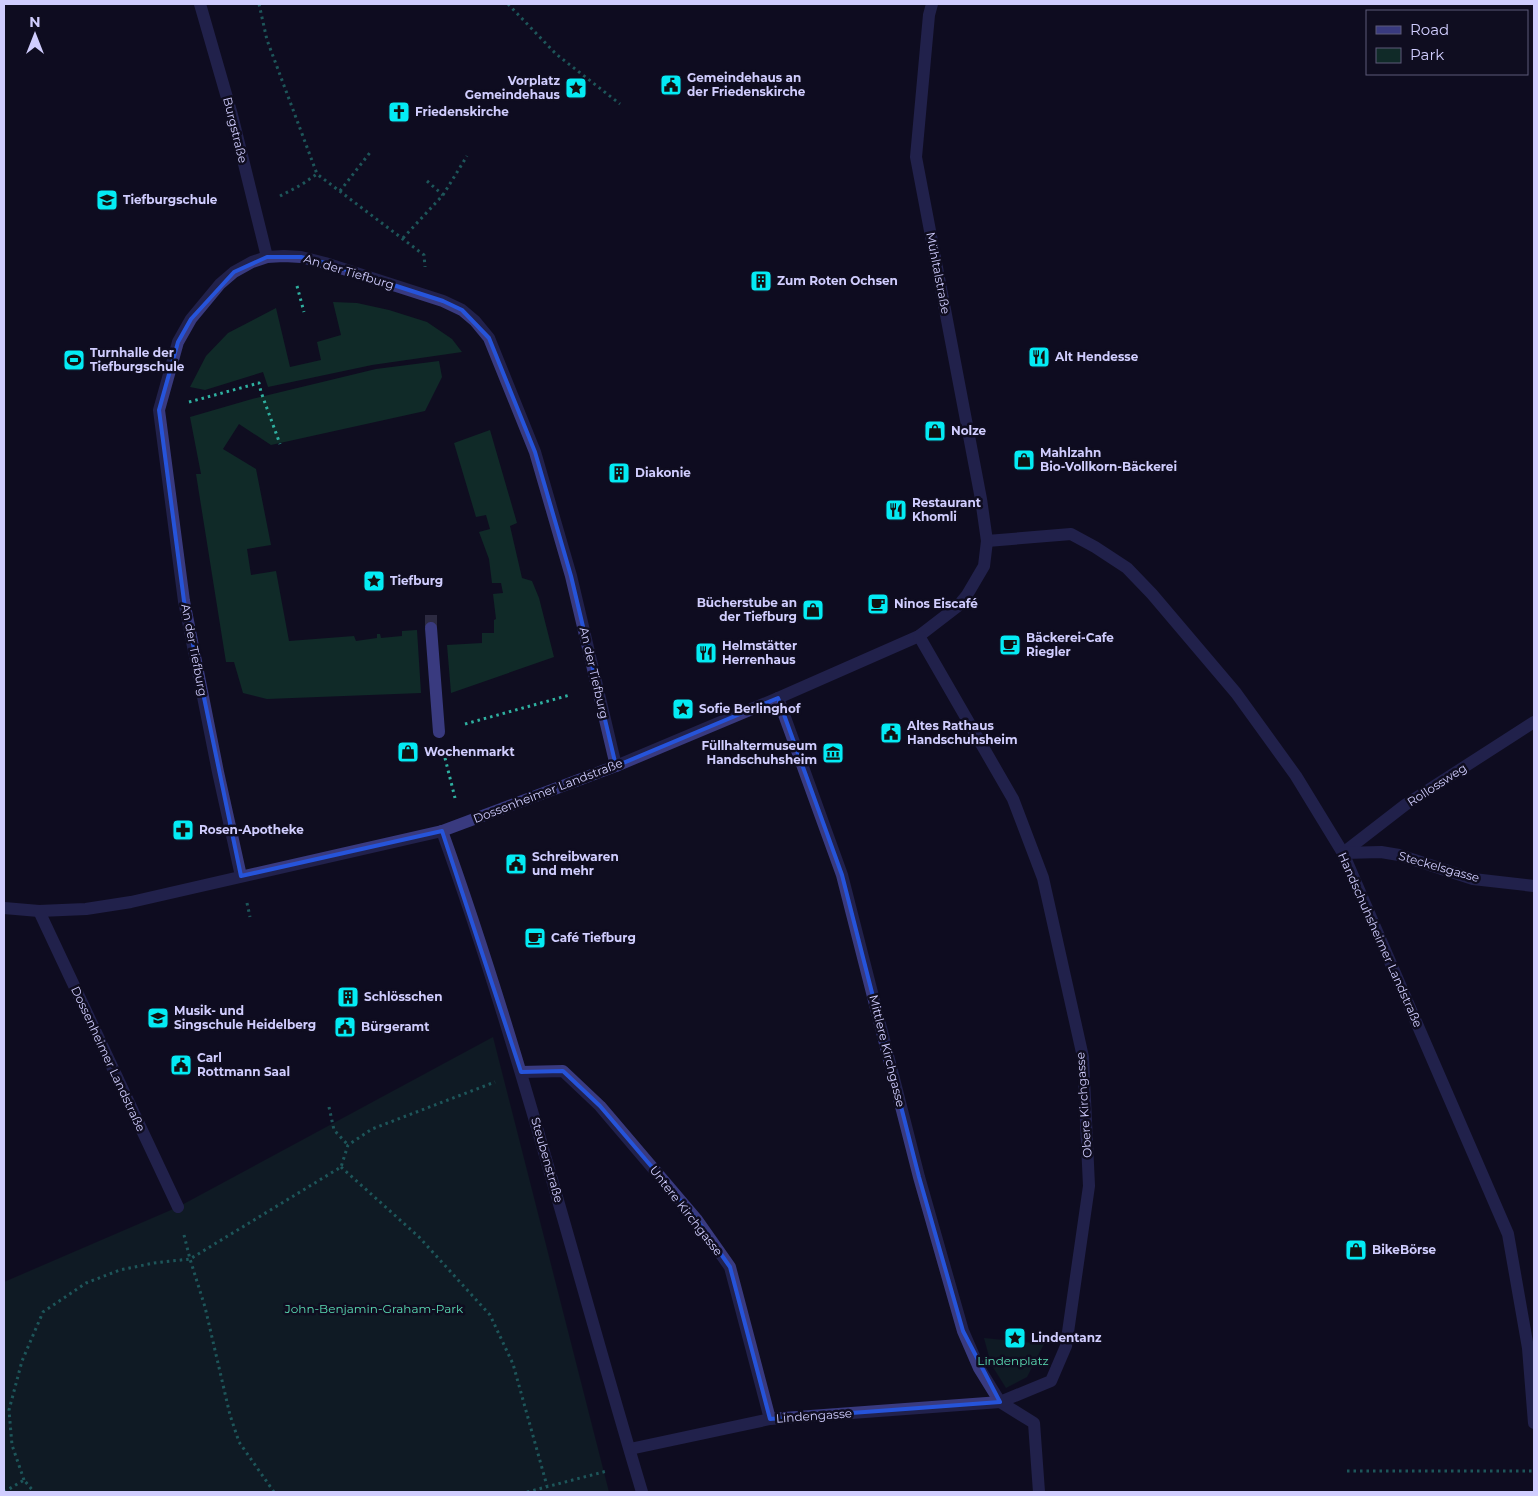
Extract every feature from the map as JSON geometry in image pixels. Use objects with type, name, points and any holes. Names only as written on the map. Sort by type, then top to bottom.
[{"type":"street","name":"Burgstraße","points":[[200,4],[232,115],[268,257]]},
{"type":"street","name":"Mühltalstraße","points":[[932,4],[929,15],[916,157],[981,499],[987,541]]},
{"type":"street","name":"An der Tiefburg","points":[[241,876],[184,601],[158,410],[178,342],[191,319],[220,284],[234,272],[252,262],[268,257],[301,257],[325,263],[443,301],[462,310],[475,321],[489,338],[535,452],[571,576],[616,766]]},
{"type":"street","name":"Handschuhsheimer Landstraße","points":[[987,541],[1072,534],[1127,568],[1152,594],[1236,693],[1296,776],[1343,853],[1508,1234],[1528,1348],[1534,1423]]},
{"type":"street","name":"Dossenheimer Landstraße","points":[[4,908],[39,911],[86,909],[131,902],[442,831],[462,824],[616,766],[919,636],[958,606],[967,596],[984,566],[987,541]]},
{"type":"street","points":[[431,628],[439,732]]},
{"type":"street","name":"Obere Kirchgasse","points":[[919,636],[1016,807],[1043,878],[1082,1057],[1089,1186],[1066,1346],[1051,1380],[1000,1402]]},
{"type":"street","name":"Mittlere Kirchgasse","points":[[778,698],[842,875],[919,1177],[963,1331],[979,1368],[1000,1402]]},
{"type":"street","name":"Rollossweg","points":[[1343,853],[1405,805],[1534,722]]},
{"type":"street","name":"Steubenstraße","points":[[442,831],[459,878],[521,1072],[642,1492]]},
{"type":"street","name":"Steckelsgasse","points":[[1343,853],[1381,852],[1399,855],[1473,879],[1534,886]]},
{"type":"street","name":"Dossenheimer Landstraße","points":[[39,911],[178,1207]]},
{"type":"street","name":"Untere Kirchgasse","points":[[521,1072],[563,1071],[600,1106],[697,1220],[730,1267],[770,1419]]},
{"type":"street","points":[[1000,1402],[1034,1423],[1039,1492]]},
{"type":"street","name":"Lindengasse","points":[[630,1449],[770,1419],[1000,1402]]},
{"type":"path","points":[[259,4],[267,40],[317,174],[424,255],[426,272],[424,295]]},
{"type":"path","points":[[508,4],[556,54],[620,104]]},
{"type":"path","points":[[340,191],[372,150]]},
{"type":"path","points":[[403,238],[443,195],[467,156]]},
{"type":"path","points":[[255,208],[301,185],[317,174]]},
{"type":"path","points":[[427,180],[443,195]]},
{"type":"path","points":[[158,410],[259,383],[280,444]]},
{"type":"path","points":[[462,824],[439,732],[597,688]]},
{"type":"path","points":[[34,1492],[24,1480],[12,1445],[9,1410],[22,1361],[43,1312],[86,1283],[120,1270],[154,1263],[190,1259],[341,1167],[348,1145],[372,1129],[521,1072]]},
{"type":"path","points":[[329,1107],[334,1130],[348,1145]]},
{"type":"path","points":[[341,1167],[419,1237],[490,1315],[513,1364],[548,1486]]},
{"type":"path","points":[[178,1207],[190,1259],[206,1307],[230,1414],[239,1442],[274,1492]]},
{"type":"path","points":[[527,1492],[634,1464]]},
{"type":"path","points":[[1346,1471],[1534,1471]]},
{"type":"path","points":[[4,1492],[24,1480]]},
{"type":"highlighted area","points":[[267,257],[301,257],[325,263],[443,301],[462,310],[489,338],[535,452],[571,576],[616,766],[778,698],[842,875],[919,1177],[963,1331],[1000,1402],[770,1419],[730,1267],[697,1220],[600,1106],[563,1071],[521,1072],[442,831],[241,876],[184,601],[159,410],[178,342],[191,319],[234,272]]},
{"type":"green space","points":[[333,302],[357,303],[389,310],[427,322],[452,339],[462,352],[372,365],[268,387],[263,372],[205,390],[190,387],[206,356],[228,333],[276,308],[290,367],[321,360],[317,342],[341,335]]},
{"type":"green space","points":[[439,361],[442,377],[425,411],[271,445],[239,424],[223,449],[256,469],[271,545],[247,549],[251,575],[276,571],[289,641],[354,636],[356,641],[377,638],[377,634],[380,634],[381,638],[402,636],[402,631],[417,630],[421,693],[267,699],[243,693],[234,662],[226,662],[196,474],[201,474],[190,417],[252,399],[376,369]]},
{"type":"green space","points":[[490,430],[517,523],[510,526],[522,578],[532,581],[539,598],[554,657],[451,693],[447,645],[482,643],[482,633],[494,633],[494,620],[496,619],[493,594],[503,593],[501,583],[492,583],[489,559],[479,532],[490,529],[486,515],[476,517],[454,443]]},
{"type":"green space","name":"John-Benjamin-Graham-Park","points":[[493,1037],[609,1492],[4,1492],[4,1282],[178,1207]]},
{"type":"green space","name":"Lindenplatz","points":[[984,1338],[1044,1344],[1027,1377],[1006,1388],[991,1364]]},
{"type":"tunnel","points":[[431,615],[431,628]]},
{"type":"place","name":"Gemeindehaus an der Friedenskirche","points":[[671,85]]},
{"type":"place","name":"Vorplatz Gemeindehaus","points":[[576,88]]},
{"type":"place","name":"Friedenskirche","points":[[399,112]]},
{"type":"place","name":"Tiefburgschule","points":[[107,200]]},
{"type":"place","name":"Zum Roten Ochsen","points":[[761,281]]},
{"type":"place","name":"Alt Hendesse","points":[[1039,357]]},
{"type":"place","name":"Turnhalle der Tiefburgschule","points":[[74,360]]},
{"type":"place","name":"Nolze","points":[[935,431]]},
{"type":"place","name":"Mahlzahn Bio-Vollkorn-Bäckerei","points":[[1024,460]]},
{"type":"place","name":"Diakonie","points":[[619,473]]},
{"type":"place","name":"Restaurant Khomli","points":[[896,510]]},
{"type":"place","name":"Tiefburg","points":[[374,581]]},
{"type":"place","name":"Ninos Eiscafé","points":[[878,604]]},
{"type":"place","name":"Bücherstube an der Tiefburg","points":[[813,610]]},
{"type":"place","name":"Bäckerei-Cafe Riegler","points":[[1010,645]]},
{"type":"place","name":"Helmstätter Herrenhaus","points":[[706,653]]},
{"type":"place","name":"Sofie Berlinghof","points":[[683,709]]},
{"type":"place","name":"Altes Rathaus Handschuhsheim","points":[[891,733]]},
{"type":"place","name":"Wochenmarkt","points":[[408,752]]},
{"type":"place","name":"Füllhaltermuseum Handschuhsheim","points":[[833,753]]},
{"type":"place","name":"Rosen-Apotheke","points":[[183,830]]},
{"type":"place","name":"Schreibwaren und mehr","points":[[516,864]]},
{"type":"place","name":"Café Tiefburg","points":[[535,938]]},
{"type":"place","name":"Schlösschen","points":[[348,997]]},
{"type":"place","name":"Musik- und Singschule Heidelberg","points":[[158,1018]]},
{"type":"place","name":"Bürgeramt","points":[[345,1027]]},
{"type":"place","name":"Carl Rottmann Saal","points":[[181,1065]]},
{"type":"place","name":"BikeBörse","points":[[1356,1250]]},
{"type":"place","name":"Lindentanz","points":[[1015,1338]]}]
